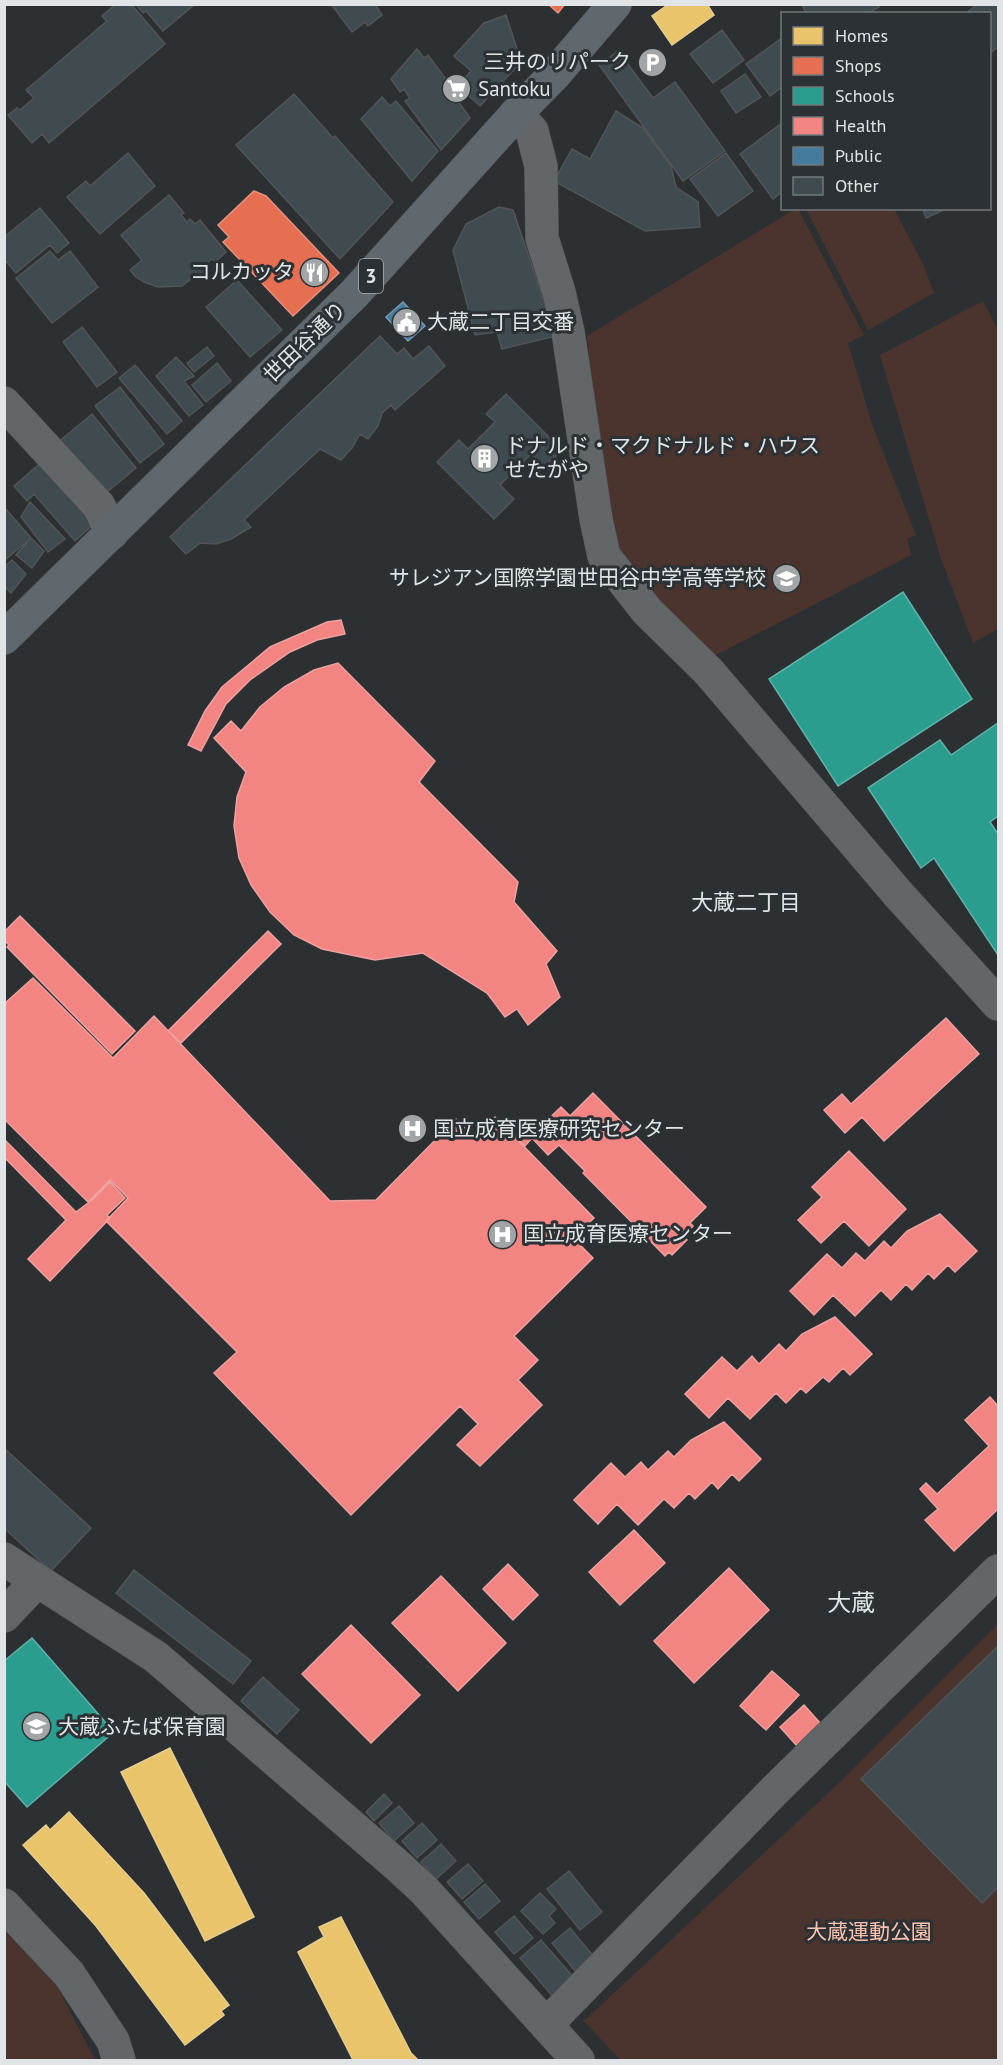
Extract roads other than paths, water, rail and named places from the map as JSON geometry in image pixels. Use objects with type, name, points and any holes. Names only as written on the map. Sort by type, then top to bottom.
[{"type":"main road","name":"世田谷通り","points":[[4,638],[354,294],[516,114],[555,74],[615,4]]},
{"type":"street","points":[[516,114],[532,131],[541,166],[542,238],[559,291],[568,332],[596,519],[604,556],[647,611],[710,672],[899,895],[999,1004]]},
{"type":"street","points":[[4,403],[99,506],[112,533]]},
{"type":"street","points":[[4,1559],[156,1657],[398,1866],[424,1890],[578,2061]]},
{"type":"street","points":[[546,2025],[775,1790],[999,1571]]},
{"type":"street","points":[[4,1616],[37,1581]]},
{"type":"street","points":[[4,1905],[69,1974],[113,2041],[119,2061]]},
{"type":"place","name":"三井のリパーク","points":[[652,62]]},
{"type":"place","name":"Santoku","points":[[457,89]]},
{"type":"place","name":"コルカッタ","points":[[315,272]]},
{"type":"place","name":"大蔵二丁目交番","points":[[406,322]]},
{"type":"place","name":"ドナルド・マクドナルド・ハウス せたがや","points":[[484,458]]},
{"type":"place","name":"サレジアン国際学園世田谷中学高等学校","points":[[787,578]]},
{"type":"place","name":"国立成育医療研究センター","points":[[412,1129]]},
{"type":"place","name":"国立成育医療センター","points":[[502,1234]]},
{"type":"place","name":"大蔵ふたば保育園","points":[[37,1727]]},
{"type":"district","name":"大蔵二丁目","points":[[746,902]]},
{"type":"district","name":"大蔵","points":[[851,1603]]},
{"type":"park label","name":"大蔵運動公園","points":[[869,1932]]}]
